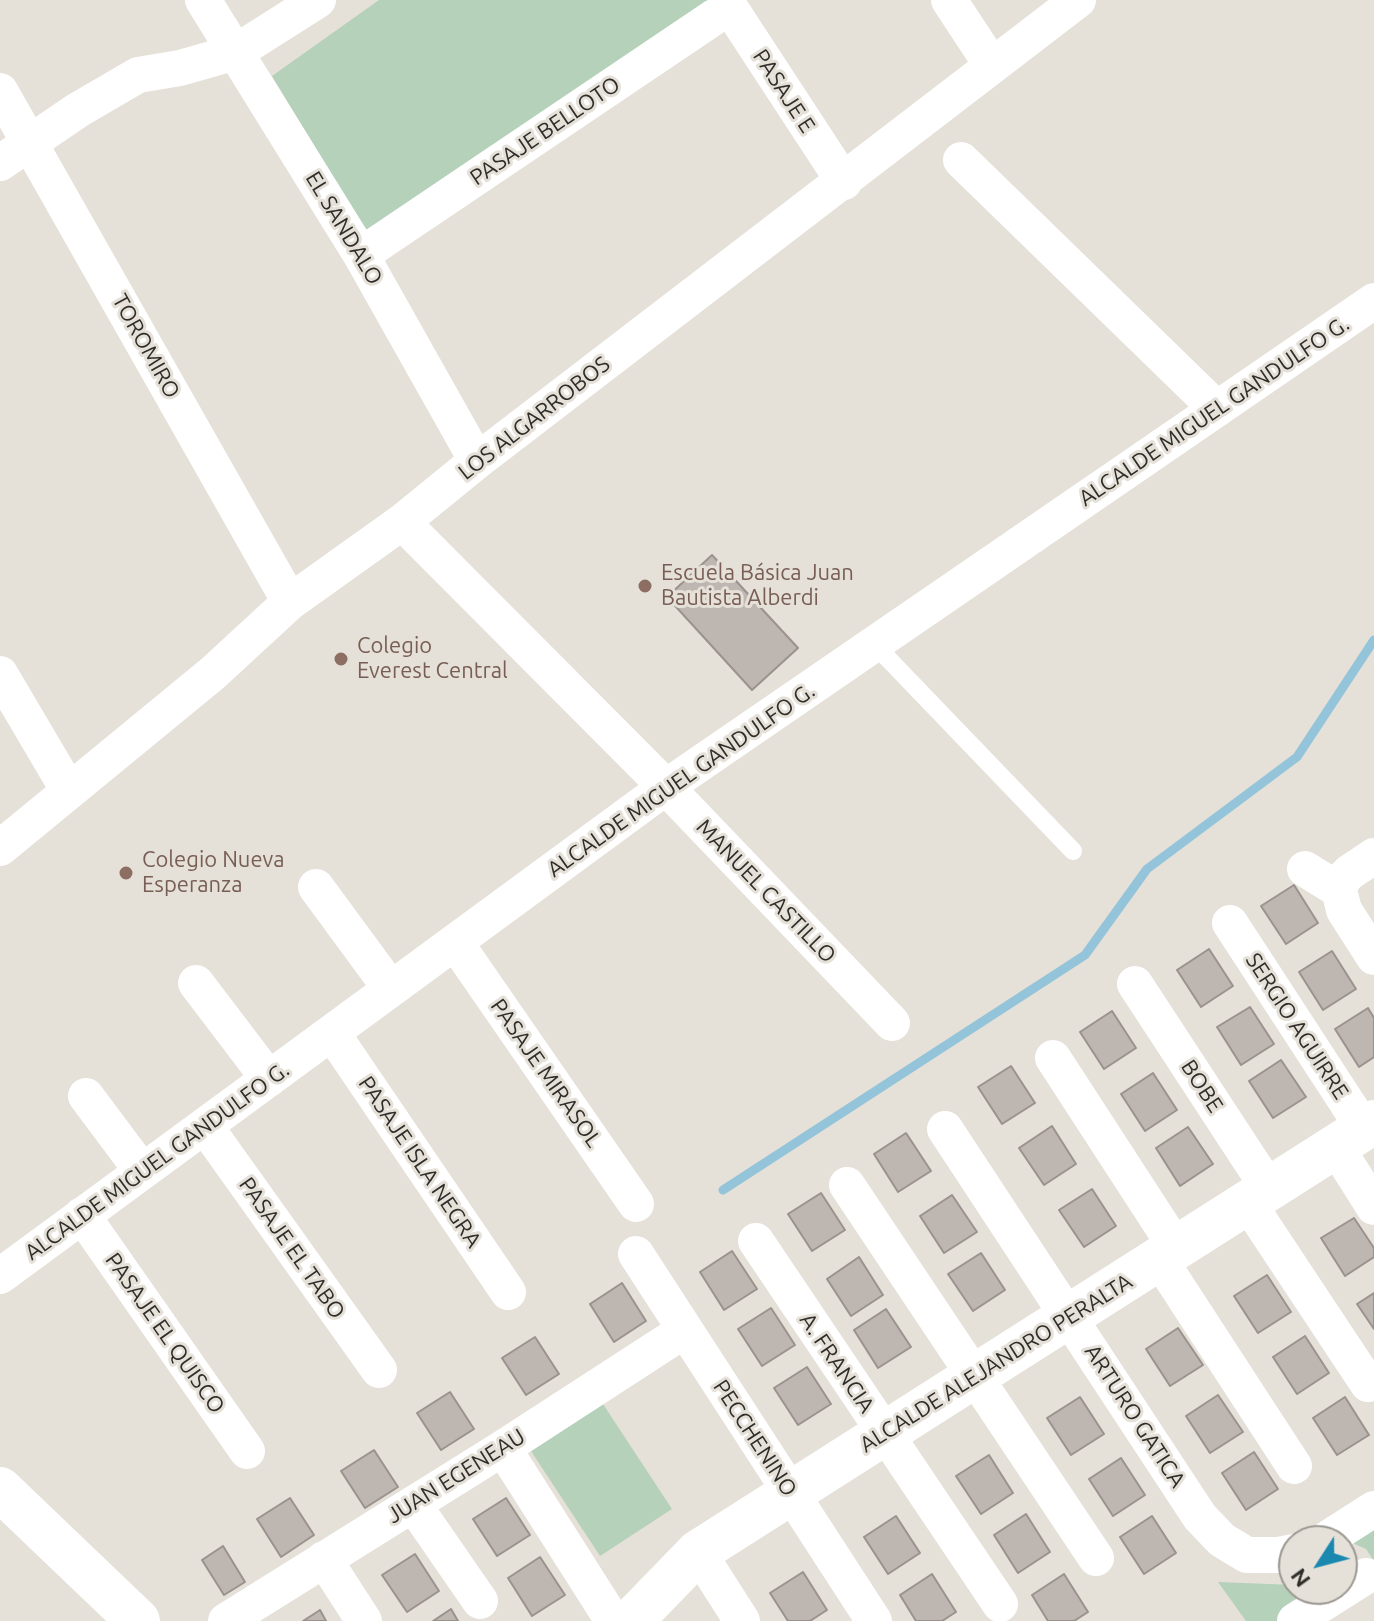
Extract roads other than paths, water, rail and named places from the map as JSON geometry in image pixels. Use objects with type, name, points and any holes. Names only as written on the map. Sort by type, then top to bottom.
[{"type":"street","name":"EL SANDALO","points":[[203,0],[361,255],[477,461]]},
{"type":"street","points":[[0,163],[30,141],[138,75],[180,68],[236,52],[318,0]]},
{"type":"street","points":[[949,0],[991,64]]},
{"type":"street","name":"LOS ALGARROBOS","points":[[0,848],[213,673],[290,602],[402,522],[477,461],[844,182],[991,64],[1078,0]]},
{"type":"street","name":"PASAJE E","points":[[727,4],[844,182]]},
{"type":"street","name":"PASAJE BELLOTO","points":[[361,255],[727,4]]},
{"type":"street","name":"TOROMIRO","points":[[0,91],[290,602]]},
{"type":"street","points":[[961,160],[1217,409]]},
{"type":"street","name":"ALCALDE MIGUEL GANDULFO G.","points":[[6,1259],[82,1215],[666,787],[1374,301]]},
{"type":"street","name":"MANUEL CASTILLO","points":[[402,522],[666,787],[892,1023]]},
{"type":"street","points":[[0,674],[69,791]]},
{"type":"street","points":[[1374,856],[1350,872],[1339,890],[1344,910],[1374,957]]},
{"type":"street","points":[[1305,869],[1339,890]]},
{"type":"street","points":[[316,887],[391,989]]},
{"type":"street","name":"SERGIO AGUIRRE","points":[[1230,923],[1358,1132],[1374,1207]]},
{"type":"street","name":"PASAJE MIRASOL","points":[[455,942],[636,1204]]},
{"type":"street","points":[[196,983],[269,1079]]},
{"type":"street","name":"BOBE","points":[[1135,984],[1368,1384]]},
{"type":"street","name":"PASAJE ISLA NEGRA","points":[[332,1033],[508,1292]]},
{"type":"street","points":[[1053,1058],[1294,1466]]},
{"type":"street","points":[[86,1096],[142,1171]]},
{"type":"street","name":"PASAJE EL TABO","points":[[205,1126],[379,1370]]},
{"type":"street","name":"ARTURO GATICA","points":[[945,1129],[1200,1517],[1222,1540],[1247,1555],[1278,1555]]},
{"type":"street","name":"ALCALDE ALEJANDRO PERALTA","points":[[631,1621],[698,1552],[1358,1132]]},
{"type":"street","points":[[847,1185],[1096,1558]]},
{"type":"street","name":"PASAJE EL QUISCO","points":[[82,1215],[247,1451]]},
{"type":"street","name":"A. FRANCIA","points":[[756,1241],[1000,1604]]},
{"type":"street","name":"PECCHENINO","points":[[636,1254],[874,1621]]},
{"type":"street","name":"JUAN EGENEAU","points":[[226,1621],[685,1330]]},
{"type":"street","points":[[503,1448],[613,1621]]},
{"type":"street","points":[[0,1489],[138,1621]]},
{"type":"street","points":[[413,1504],[480,1601]]},
{"type":"street","points":[[1349,1525],[1374,1509]]},
{"type":"street","points":[[698,1552],[742,1621]]},
{"type":"street","points":[[324,1559],[364,1621]]},
{"type":"street","points":[[1295,1621],[1361,1574]]},
{"type":"lane","points":[[874,644],[1073,851]]},
{"type":"waterway","points":[[723,1190],[1085,955],[1147,869],[1297,757],[1374,640]]},
{"type":"place","name":"Escuela Básica Juan Bautista Alberdi","points":[[645,586]]},
{"type":"place","name":"Colegio Everest Central","points":[[341,659]]},
{"type":"place","name":"Colegio Nueva Esperanza","points":[[126,873]]}]
